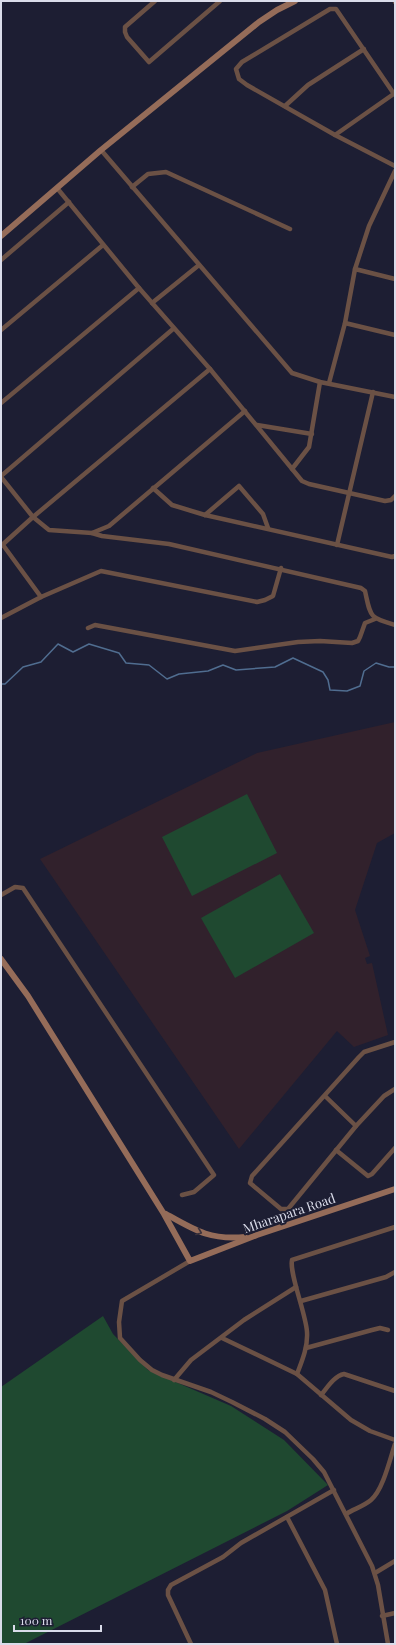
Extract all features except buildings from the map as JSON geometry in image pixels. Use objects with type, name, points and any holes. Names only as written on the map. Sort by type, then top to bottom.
[{"type":"main road","points":[[1,236],[102,150],[259,22],[291,2]]},
{"type":"main road","points":[[1,958],[28,996],[164,1214],[190,1261]]},
{"type":"main road","name":"Mharapara Road","points":[[190,1261],[257,1234],[395,1189]]},
{"type":"main road","points":[[164,1214],[209,1236],[233,1238],[257,1234]]},
{"type":"street","points":[[155,1],[126,27],[125,32],[127,37],[149,62],[220,1]]},
{"type":"street","points":[[335,135],[394,93],[339,11],[332,8],[242,62],[236,69],[239,79],[335,135],[395,166]]},
{"type":"street","points":[[284,106],[308,85],[364,49]]},
{"type":"street","points":[[102,150],[198,265],[292,373],[320,382],[395,397]]},
{"type":"street","points":[[329,383],[345,323],[355,269],[369,226],[395,171]]},
{"type":"street","points":[[132,187],[148,174],[166,172],[290,229]]},
{"type":"street","points":[[57,188],[139,288],[257,425],[302,481],[309,484],[385,501],[391,500],[395,496]]},
{"type":"street","points":[[1,260],[69,202]]},
{"type":"street","points":[[1,330],[103,245]]},
{"type":"street","points":[[152,303],[198,265]]},
{"type":"street","points":[[355,269],[395,279]]},
{"type":"street","points":[[1,403],[139,288]]},
{"type":"street","points":[[345,323],[395,335]]},
{"type":"street","points":[[173,328],[1,476],[33,516],[49,530],[92,533],[102,536],[169,544],[281,568],[361,588],[365,591],[371,615],[375,619],[395,626]]},
{"type":"street","points":[[41,597],[2,546],[33,516],[210,369]]},
{"type":"street","points":[[292,470],[309,446],[320,382]]},
{"type":"street","points":[[337,545],[372,392]]},
{"type":"street","points":[[92,533],[109,526],[245,411]]},
{"type":"street","points":[[257,425],[312,434]]},
{"type":"street","points":[[205,515],[238,486],[263,514],[268,528]]},
{"type":"street","points":[[153,488],[172,506],[337,545],[392,557],[395,556]]},
{"type":"street","points":[[1,618],[41,597],[100,571],[257,602],[273,596],[281,568]]},
{"type":"street","points":[[88,628],[95,625],[235,651],[298,642],[320,641],[352,643],[358,641],[365,623],[375,619]]},
{"type":"street","points":[[1,895],[15,886],[23,888],[214,1175],[194,1192],[182,1195]]},
{"type":"street","points":[[395,1042],[364,1052],[252,1176],[250,1183],[281,1209],[288,1209],[356,1126],[384,1096],[395,1090]]},
{"type":"street","points":[[325,1096],[356,1126]]},
{"type":"street","points":[[336,1150],[368,1176],[372,1174],[395,1148]]},
{"type":"street","points":[[297,1374],[306,1348],[307,1331],[301,1302],[296,1287],[292,1260],[395,1227]]},
{"type":"street","points":[[190,1261],[122,1300],[119,1326],[120,1338],[122,1342],[132,1353],[152,1370],[232,1402],[265,1419],[284,1432],[313,1459],[324,1472],[334,1490],[375,1573],[388,1644]]},
{"type":"street","points":[[301,1302],[386,1277],[395,1272]]},
{"type":"street","points":[[174,1380],[191,1360],[268,1304],[296,1287]]},
{"type":"street","points":[[306,1348],[380,1328],[388,1330]]},
{"type":"street","points":[[222,1338],[297,1374],[361,1427],[395,1440]]},
{"type":"street","points":[[322,1395],[332,1382],[344,1374],[395,1391]]},
{"type":"street","points":[[346,1514],[367,1503],[375,1496],[395,1444]]},
{"type":"street","points":[[191,1644],[168,1595],[168,1590],[171,1585],[223,1557],[241,1543],[334,1490]]},
{"type":"street","points":[[288,1517],[325,1590],[337,1644]]},
{"type":"street","points":[[375,1573],[395,1561]]},
{"type":"street","points":[[382,1616],[395,1613]]},
{"type":"shaded area","points":[[395,722],[395,833],[377,843],[355,910],[370,956],[365,958],[367,964],[372,963],[388,1035],[354,1047],[337,1031],[239,1149],[40,859],[257,753]]},
{"type":"green space","points":[[247,794],[277,853],[192,896],[162,837]]},
{"type":"green space","points":[[280,874],[314,933],[235,978],[201,918]]},
{"type":"green space","points":[[103,1316],[113,1334],[148,1370],[231,1406],[284,1440],[328,1485],[287,1511],[24,1644],[1,1644],[1,1387]]},
{"type":"waterway","points":[[1,684],[5,684],[23,667],[41,662],[58,644],[73,652],[89,644],[119,653],[126,663],[149,665],[167,679],[179,674],[208,671],[223,665],[236,670],[275,667],[293,658],[323,672],[328,680],[330,690],[347,691],[360,686],[364,671],[376,663],[389,667],[395,667]]}]
